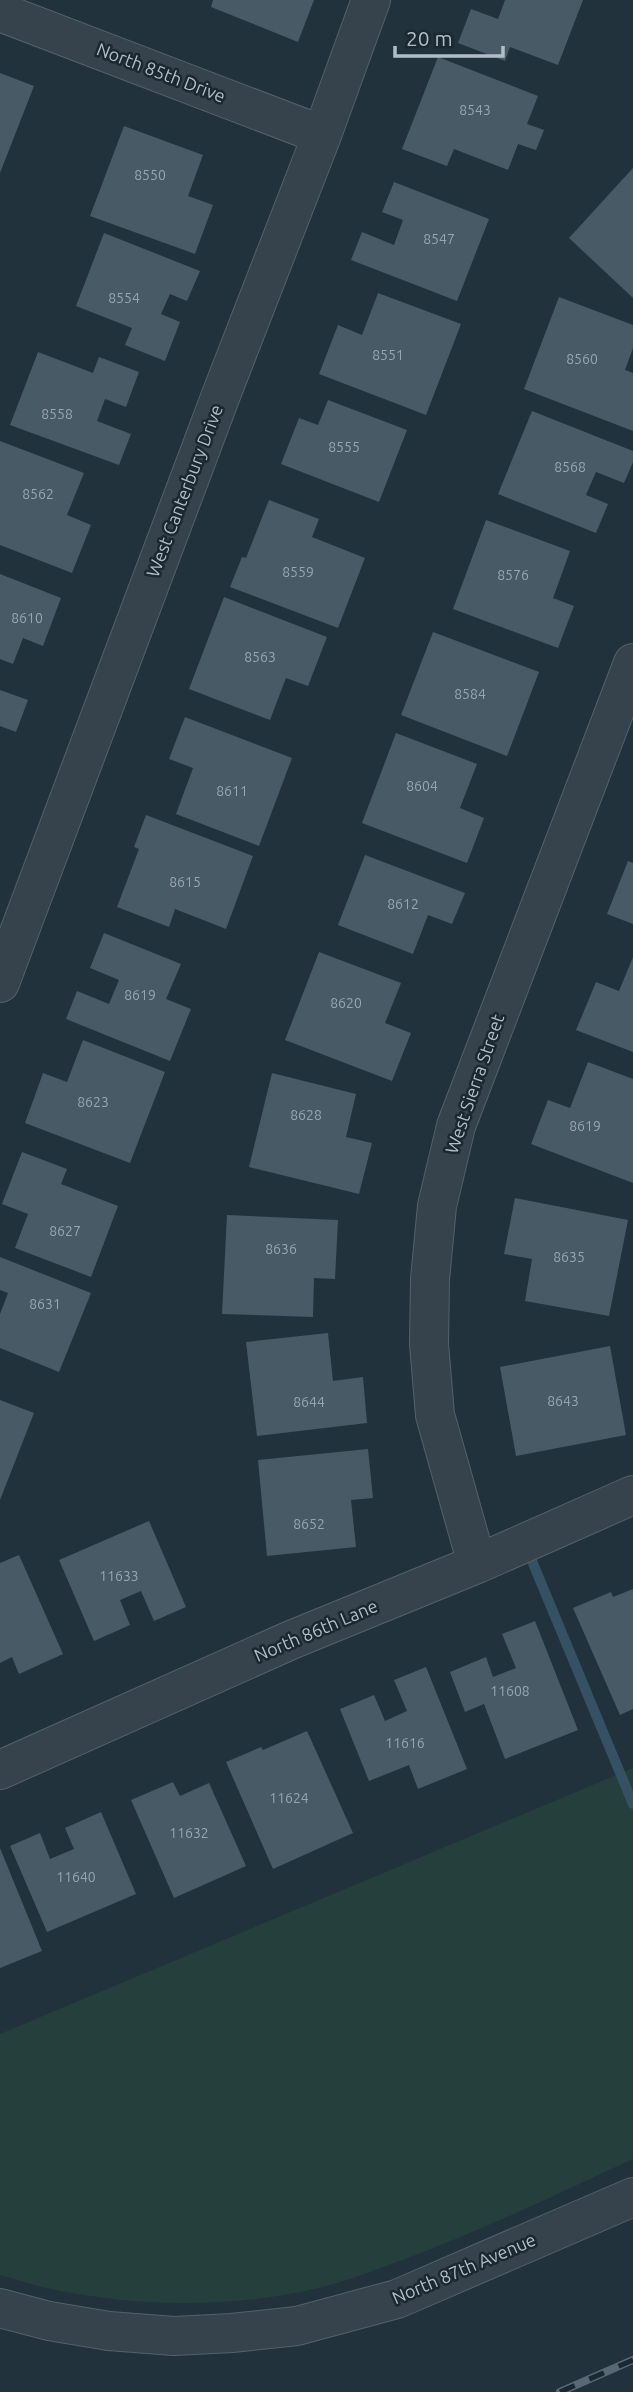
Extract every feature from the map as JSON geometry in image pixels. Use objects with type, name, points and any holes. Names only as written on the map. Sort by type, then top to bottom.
[{"type":"street","name":"West Canterbury Drive","points":[[0,983],[371,0]]},
{"type":"street","name":"North 85th Drive","points":[[0,12],[322,135]]},
{"type":"street","name":"West Sierra Street","points":[[477,1564],[435,1415],[429,1344],[430,1279],[437,1206],[456,1126],[633,663]]},
{"type":"street","name":"North 86th Lane","points":[[0,1770],[291,1640],[477,1564],[633,1495]]},
{"type":"street","name":"North 87th Avenue","points":[[0,2308],[49,2321],[109,2331],[174,2336],[297,2326],[397,2299],[633,2197]]},
{"type":"green space","points":[[633,1768],[633,2159],[434,2248],[337,2283],[282,2295],[218,2302],[120,2300],[56,2290],[0,2275],[0,2034]]},
{"type":"building","points":[[213,0],[314,0],[298,42],[211,7]]},
{"type":"building","points":[[505,0],[583,0],[558,65],[510,47],[505,61],[458,43],[471,9],[498,19]]},
{"type":"building","points":[[438,57],[538,96],[527,124],[544,130],[536,150],[518,144],[508,170],[454,149],[447,166],[402,149]]},
{"type":"building","points":[[0,73],[34,86],[0,173]]},
{"type":"building","points":[[124,126],[203,155],[188,196],[213,205],[195,254],[90,216]]},
{"type":"building","points":[[633,168],[633,298],[569,238]]},
{"type":"building","points":[[394,182],[489,219],[457,301],[351,260],[362,232],[394,245],[403,220],[382,212]]},
{"type":"building","points":[[104,233],[200,271],[187,301],[170,294],[161,314],[180,322],[165,361],[125,345],[132,328],[76,306]]},
{"type":"building","points":[[378,293],[461,324],[426,415],[319,374],[338,325],[362,335]]},
{"type":"building","points":[[559,297],[633,325],[633,348],[625,370],[633,373],[633,431],[524,389]]},
{"type":"building","points":[[38,352],[93,373],[99,357],[139,372],[126,407],[105,399],[97,421],[131,434],[119,465],[10,425]]},
{"type":"building","points":[[328,400],[407,430],[379,502],[281,464],[299,418],[318,425]]},
{"type":"building","points":[[532,411],[633,451],[633,462],[624,483],[596,472],[586,495],[608,504],[596,533],[498,494]]},
{"type":"building","points":[[0,441],[84,473],[67,515],[91,525],[72,573],[0,545]]},
{"type":"building","points":[[269,500],[319,519],[312,537],[365,558],[338,628],[230,587],[242,557],[246,558]]},
{"type":"building","points":[[486,520],[570,551],[553,598],[574,606],[558,648],[453,609]]},
{"type":"building","points":[[0,574],[61,598],[43,646],[23,638],[13,664],[0,659]]},
{"type":"building","points":[[224,597],[327,637],[308,686],[286,678],[270,720],[189,689]]},
{"type":"building","points":[[433,632],[539,672],[507,756],[401,715]]},
{"type":"building","points":[[0,690],[28,700],[16,732],[0,726]]},
{"type":"building","points":[[185,717],[292,758],[259,846],[176,814],[193,768],[169,759]]},
{"type":"building","points":[[396,733],[477,764],[460,808],[484,818],[467,863],[362,823]]},
{"type":"building","points":[[146,815],[253,856],[226,929],[175,909],[169,927],[117,907],[139,849],[134,847]]},
{"type":"building","points":[[365,855],[465,893],[452,924],[428,915],[413,954],[338,925]]},
{"type":"building","points":[[628,861],[633,863],[633,924],[607,914]]},
{"type":"building","points":[[104,933],[181,964],[166,999],[191,1009],[170,1061],[66,1019],[77,991],[109,1004],[119,980],[90,968]]},
{"type":"building","points":[[319,952],[401,983],[385,1023],[411,1033],[392,1081],[285,1040]]},
{"type":"building","points":[[633,957],[633,1052],[576,1030],[596,982],[619,991]]},
{"type":"building","points":[[83,1040],[165,1072],[130,1163],[25,1123],[43,1073],[67,1082]]},
{"type":"building","points":[[588,1062],[633,1079],[633,1183],[531,1144],[548,1100],[570,1108]]},
{"type":"building","points":[[272,1073],[356,1094],[346,1137],[372,1143],[359,1194],[249,1167]]},
{"type":"building","points":[[22,1152],[67,1169],[61,1184],[118,1206],[91,1277],[15,1248],[28,1214],[2,1204]]},
{"type":"building","points":[[515,1198],[628,1220],[609,1316],[525,1301],[532,1259],[504,1254]]},
{"type":"building","points":[[227,1215],[338,1220],[335,1279],[314,1278],[313,1317],[222,1314]]},
{"type":"building","points":[[0,1257],[91,1293],[59,1372],[0,1348],[0,1314],[8,1293],[0,1290]]},
{"type":"building","points":[[328,1333],[333,1381],[363,1377],[367,1423],[257,1436],[246,1342]]},
{"type":"building","points":[[610,1346],[626,1435],[516,1456],[500,1367]]},
{"type":"building","points":[[0,1400],[34,1413],[0,1500]]},
{"type":"building","points":[[368,1449],[373,1498],[351,1500],[356,1547],[267,1556],[258,1460]]},
{"type":"building","points":[[149,1521],[186,1607],[154,1621],[141,1591],[120,1600],[130,1625],[94,1641],[59,1560]]},
{"type":"building","points":[[19,1555],[63,1654],[19,1674],[12,1657],[0,1663],[0,1563]]},
{"type":"building","points":[[633,1589],[633,1709],[620,1715],[573,1608],[611,1592],[613,1597]]},
{"type":"building","points":[[535,1621],[578,1730],[505,1759],[484,1704],[465,1712],[450,1672],[486,1657],[493,1677],[516,1668],[502,1634]]},
{"type":"building","points":[[426,1667],[467,1769],[418,1789],[409,1765],[369,1781],[340,1709],[374,1695],[385,1721],[407,1711],[394,1680]]},
{"type":"building","points":[[307,1731],[353,1833],[273,1869],[226,1762]]},
{"type":"building","points":[[173,1782],[180,1796],[209,1783],[246,1866],[174,1898],[131,1800]]},
{"type":"building","points":[[101,1812],[136,1894],[47,1932],[10,1846],[40,1833],[50,1859],[74,1849],[65,1828]]},
{"type":"building","points":[[0,1848],[42,1951],[0,1968]]},
{"type":"waterway","points":[[527,1549],[633,1804]]},
{"type":"railway","points":[[560,2392],[633,2360]]}]
